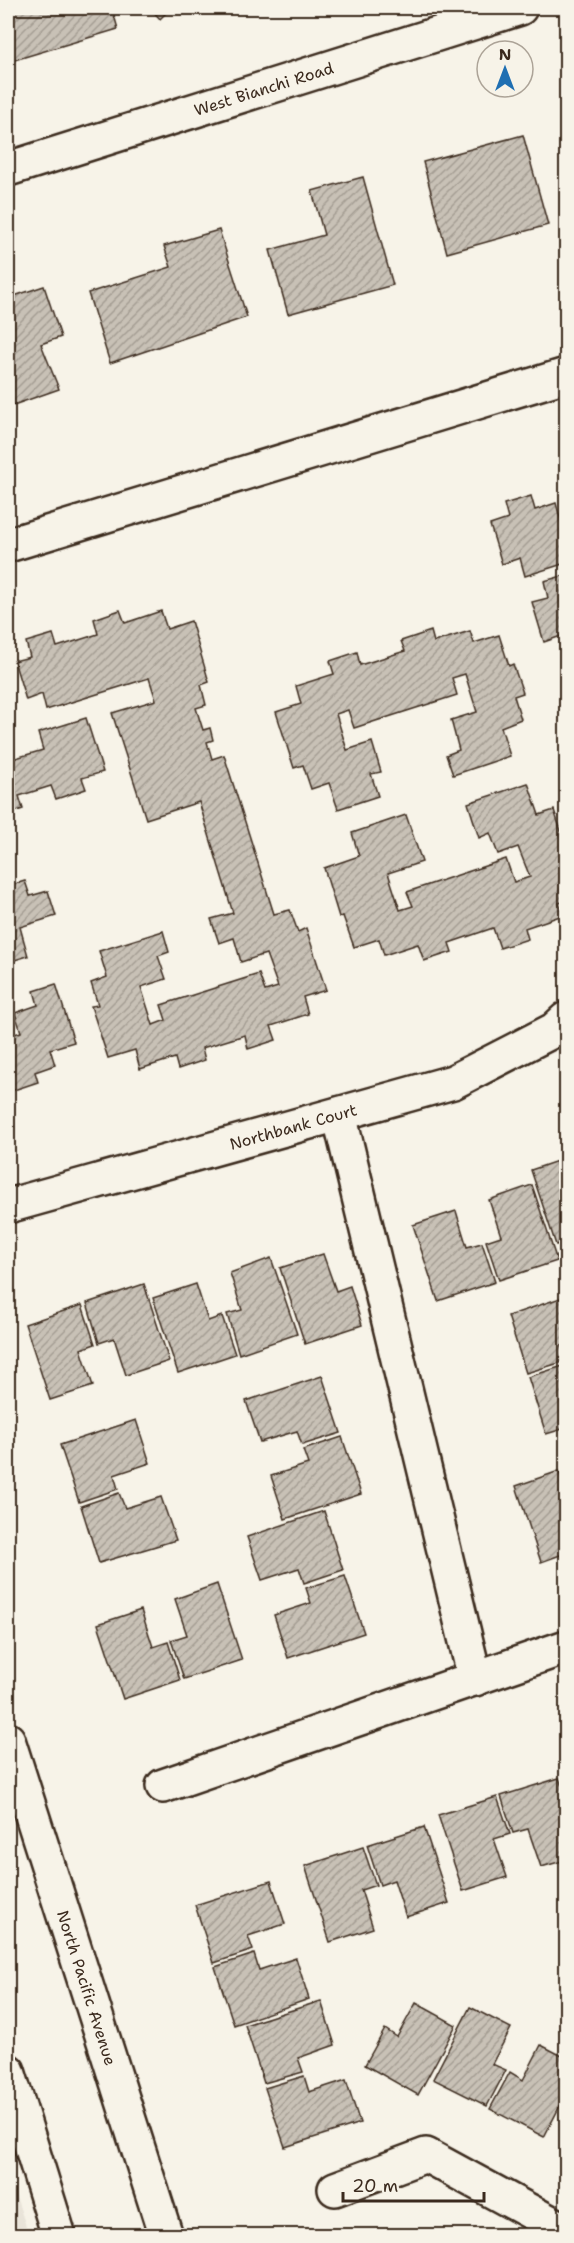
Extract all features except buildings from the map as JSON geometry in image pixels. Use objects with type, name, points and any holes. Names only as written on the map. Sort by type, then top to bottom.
[{"type":"street","name":"West Bianchi Road","points":[[8,169],[520,8]]},
{"type":"street","points":[[8,545],[567,375]]},
{"type":"street","name":"Northbank Court","points":[[8,1206],[453,1082],[554,1030],[567,1019]]},
{"type":"street","points":[[339,1114],[475,1679]]},
{"type":"street","points":[[163,1786],[567,1647]]},
{"type":"street","name":"North Pacific Avenue","points":[[8,1740],[166,2235]]},
{"type":"street","points":[[8,2071],[59,2235]]},
{"type":"street","points":[[335,2189],[426,2155],[567,2231]]},
{"type":"shaded area","points":[[8,2173],[29,2235],[8,2235]]}]
